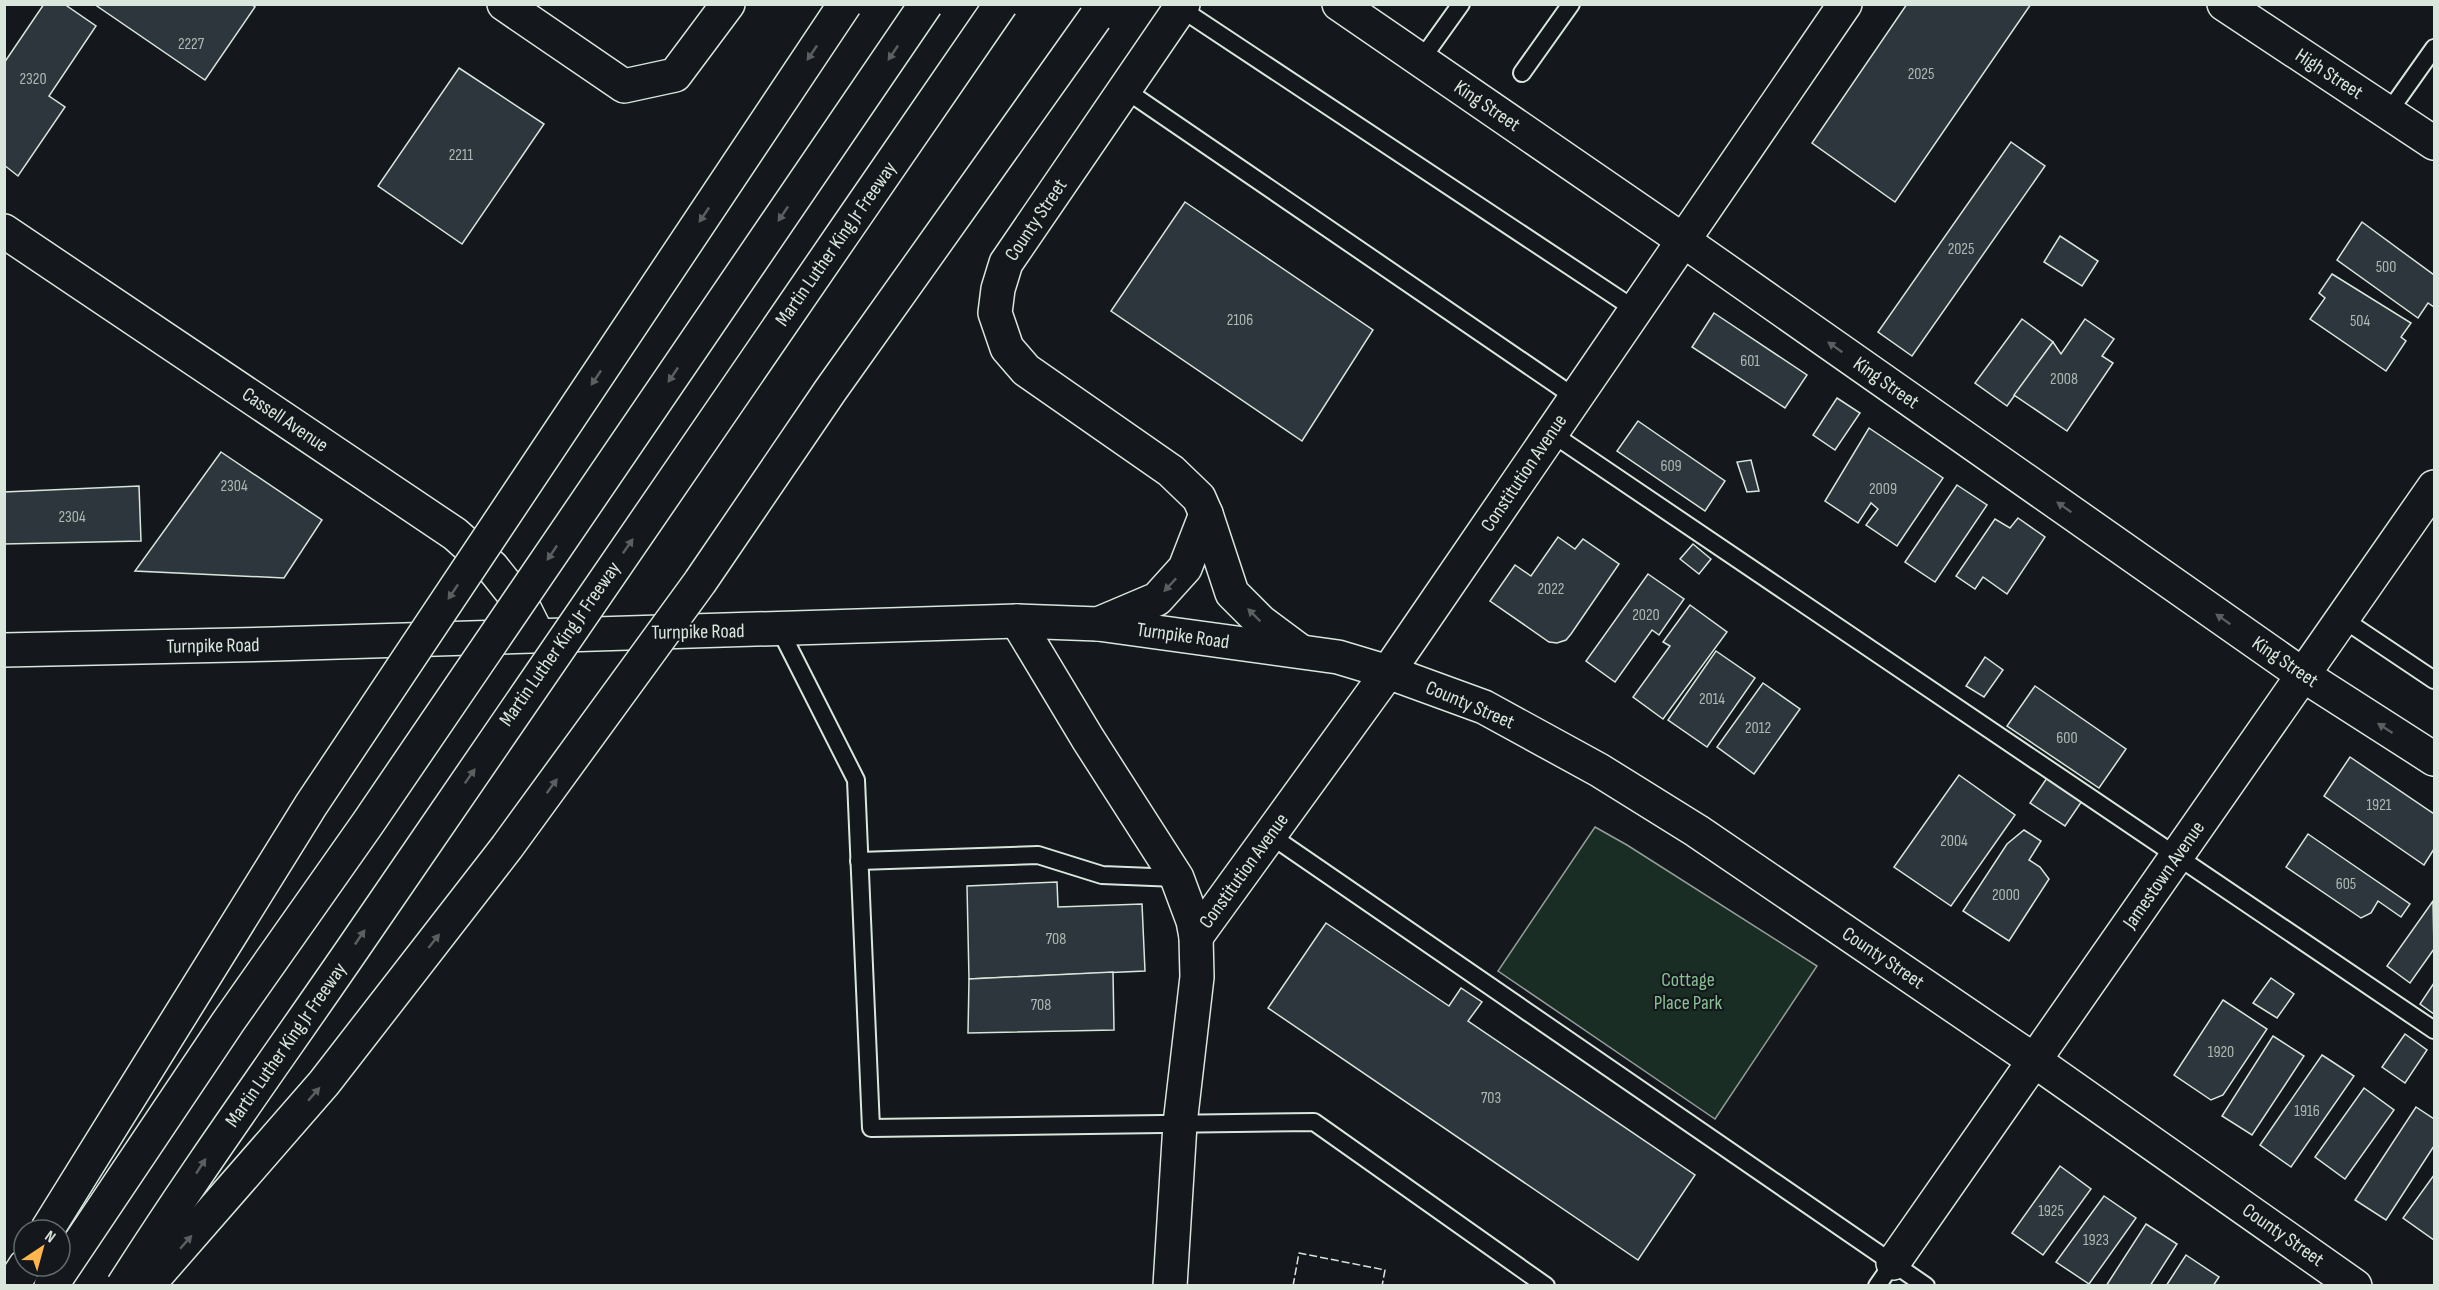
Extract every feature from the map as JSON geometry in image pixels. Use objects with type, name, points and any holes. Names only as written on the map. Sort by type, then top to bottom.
[{"type":"main road","points":[[504,4],[624,86],[675,75],[728,4]]},
{"type":"main road","points":[[54,1218],[311,805],[845,4]]},
{"type":"main road","points":[[51,1286],[215,1042],[368,823],[926,4]]},
{"type":"main road","name":"Martin Luther King Jr Freeway","points":[[123,1286],[219,1140],[1001,4]]},
{"type":"main road","name":"King Street","points":[[1340,4],[1684,241],[2303,675],[2434,759]]},
{"type":"main road","name":"Constitution Avenue","points":[[1196,937],[1388,672],[1845,4]]},
{"type":"main road","name":"High Street","points":[[2224,4],[2434,143]]},
{"type":"main road","name":"County Street","points":[[1181,6],[1006,264],[998,289],[995,313],[1007,348],[1026,369],[1171,471],[1199,498],[1232,593],[1261,622],[1300,651]]},
{"type":"main road","points":[[147,1286],[324,1083],[507,847],[700,582],[830,391],[1100,11]]},
{"type":"main road","name":"Cassell Avenue","points":[[4,231],[455,534],[492,567],[523,606],[538,636]]},
{"type":"main road","name":"Jamestown Avenue","points":[[1885,1274],[2434,490]]},
{"type":"main road","points":[[1098,624],[1157,599],[1185,568],[1206,514]]},
{"type":"main road","points":[[1017,621],[1088,739],[1177,878],[1194,921],[1197,977],[1180,1124],[1170,1286]]},
{"type":"main road","name":"Turnpike Road","points":[[4,650],[780,630],[1017,621],[1098,624],[1300,651],[1338,657],[1388,672]]},
{"type":"main road","name":"County Street","points":[[1388,672],[1484,707],[1599,770],[1697,831],[2035,1061],[2355,1286]]},
{"type":"lane","points":[[1420,60],[1461,4]]},
{"type":"lane","points":[[1522,73],[1571,4]]},
{"type":"lane","points":[[1181,6],[1636,310]]},
{"type":"lane","points":[[2388,113],[2434,48]]},
{"type":"lane","points":[[1124,89],[1576,398]]},
{"type":"lane","points":[[1551,433],[2434,1030]]},
{"type":"lane","points":[[2343,619],[2434,680]]},
{"type":"lane","points":[[780,630],[856,780],[871,1128],[1314,1122],[1546,1286]]},
{"type":"lane","points":[[1270,835],[1885,1274],[1926,1286]]},
{"type":"lane","points":[[859,861],[1038,855],[1102,875],[1177,878]]},
{"type":"green space","name":"Cottage Place Park","points":[[1595,827],[1817,966],[1715,1119],[1498,971]]},
{"type":"building","points":[[44,4],[64,4],[96,26],[49,96],[65,107],[18,176],[4,165],[4,63]]},
{"type":"building","points":[[94,4],[251,4],[255,7],[205,80]]},
{"type":"building","points":[[1907,4],[2031,4],[1895,202],[1812,143]]},
{"type":"building","points":[[459,68],[544,124],[462,244],[378,186]]},
{"type":"building","points":[[2011,142],[2045,166],[1912,356],[1878,332]]},
{"type":"building","points":[[1185,202],[1373,330],[1302,441],[1111,311]]},
{"type":"building","points":[[2362,222],[2434,275],[2434,307],[2428,303],[2418,318],[2337,260]]},
{"type":"building","points":[[2060,236],[2098,261],[2082,286],[2044,262]]},
{"type":"building","points":[[2332,274],[2411,323],[2401,337],[2406,341],[2386,371],[2310,319],[2325,298],[2319,293]]},
{"type":"building","points":[[1714,313],[1807,375],[1785,408],[1692,347]]},
{"type":"building","points":[[2022,319],[2053,342],[2007,406],[1975,383]]},
{"type":"building","points":[[2085,319],[2114,339],[2102,356],[2113,363],[2067,431],[2014,395],[2053,342],[2061,354]]},
{"type":"building","points":[[1837,398],[1860,413],[1835,450],[1813,435]]},
{"type":"building","points":[[1638,421],[1725,481],[1705,511],[1617,451]]},
{"type":"building","points":[[1869,428],[1943,478],[1897,546],[1866,525],[1878,509],[1871,503],[1858,523],[1825,501]]},
{"type":"building","points":[[221,452],[322,520],[284,578],[135,571]]},
{"type":"building","points":[[1751,460],[1759,491],[1747,492],[1737,462]]},
{"type":"building","points":[[1957,485],[1987,505],[1935,582],[1905,562]]},
{"type":"building","points":[[139,486],[141,541],[4,544],[4,492]]},
{"type":"building","points":[[2018,518],[2045,537],[2007,594],[1983,577],[1975,589],[1956,576],[1995,519],[2010,528]]},
{"type":"building","points":[[1558,537],[1575,549],[1583,539],[1619,564],[1571,634],[1566,640],[1557,643],[1549,642],[1490,601],[1515,565],[1531,576]]},
{"type":"building","points":[[1693,544],[1711,559],[1699,574],[1680,559]]},
{"type":"building","points":[[1648,574],[1684,599],[1659,635],[1652,630],[1615,682],[1586,661]]},
{"type":"building","points":[[1690,605],[1727,632],[1663,719],[1633,697],[1670,646],[1663,642]]},
{"type":"building","points":[[1716,651],[1755,678],[1707,747],[1668,720]]},
{"type":"building","points":[[1985,657],[2003,670],[1984,697],[1966,686]]},
{"type":"building","points":[[1763,683],[1800,709],[1754,774],[1717,747]]},
{"type":"building","points":[[2035,686],[2126,749],[2099,788],[2007,726]]},
{"type":"building","points":[[2350,757],[2434,814],[2434,849],[2424,865],[2324,796]]},
{"type":"building","points":[[1959,775],[2015,815],[1951,906],[1894,867]]},
{"type":"building","points":[[2047,778],[2082,801],[2065,826],[2030,803]]},
{"type":"building","points":[[2024,830],[2041,841],[2029,860],[2040,867],[2049,879],[2009,941],[1963,911],[2007,844]]},
{"type":"building","points":[[2308,834],[2410,904],[2401,917],[2378,901],[2371,913],[2361,918],[2286,867]]},
{"type":"building","points":[[1057,882],[1058,907],[1142,904],[1145,971],[969,979],[967,886]]},
{"type":"building","points":[[2433,901],[2434,949],[2410,983],[2387,966]]},
{"type":"building","points":[[1326,923],[1449,1006],[1461,988],[1482,1002],[1468,1021],[1695,1175],[1638,1260],[1268,1008]]},
{"type":"building","points":[[1113,972],[1114,1030],[968,1033],[969,979]]},
{"type":"building","points":[[2271,978],[2294,994],[2277,1018],[2253,1003]]},
{"type":"building","points":[[2434,983],[2434,1014],[2420,1004]]},
{"type":"building","points":[[2223,1000],[2267,1029],[2223,1095],[2211,1100],[2174,1075]]},
{"type":"building","points":[[2405,1034],[2427,1050],[2405,1083],[2382,1067]]},
{"type":"building","points":[[2273,1036],[2304,1056],[2252,1135],[2222,1116]]},
{"type":"building","points":[[2322,1055],[2354,1076],[2291,1167],[2260,1145]]},
{"type":"building","points":[[2364,1088],[2394,1110],[2345,1179],[2315,1157]]},
{"type":"building","points":[[2416,1107],[2434,1119],[2434,1146],[2386,1220],[2355,1200]]},
{"type":"building","points":[[2060,1166],[2091,1189],[2043,1255],[2012,1233]]},
{"type":"building","points":[[2434,1175],[2434,1240],[2403,1218]]},
{"type":"building","points":[[2104,1196],[2136,1218],[2089,1284],[2056,1262]]},
{"type":"building","points":[[2146,1224],[2177,1244],[2150,1286],[2106,1286]]},
{"type":"building","points":[[2186,1255],[2219,1277],[2213,1286],[2166,1286]]},
{"type":"fence","points":[[1293,1286],[1299,1253],[1385,1270],[1382,1286]]}]
